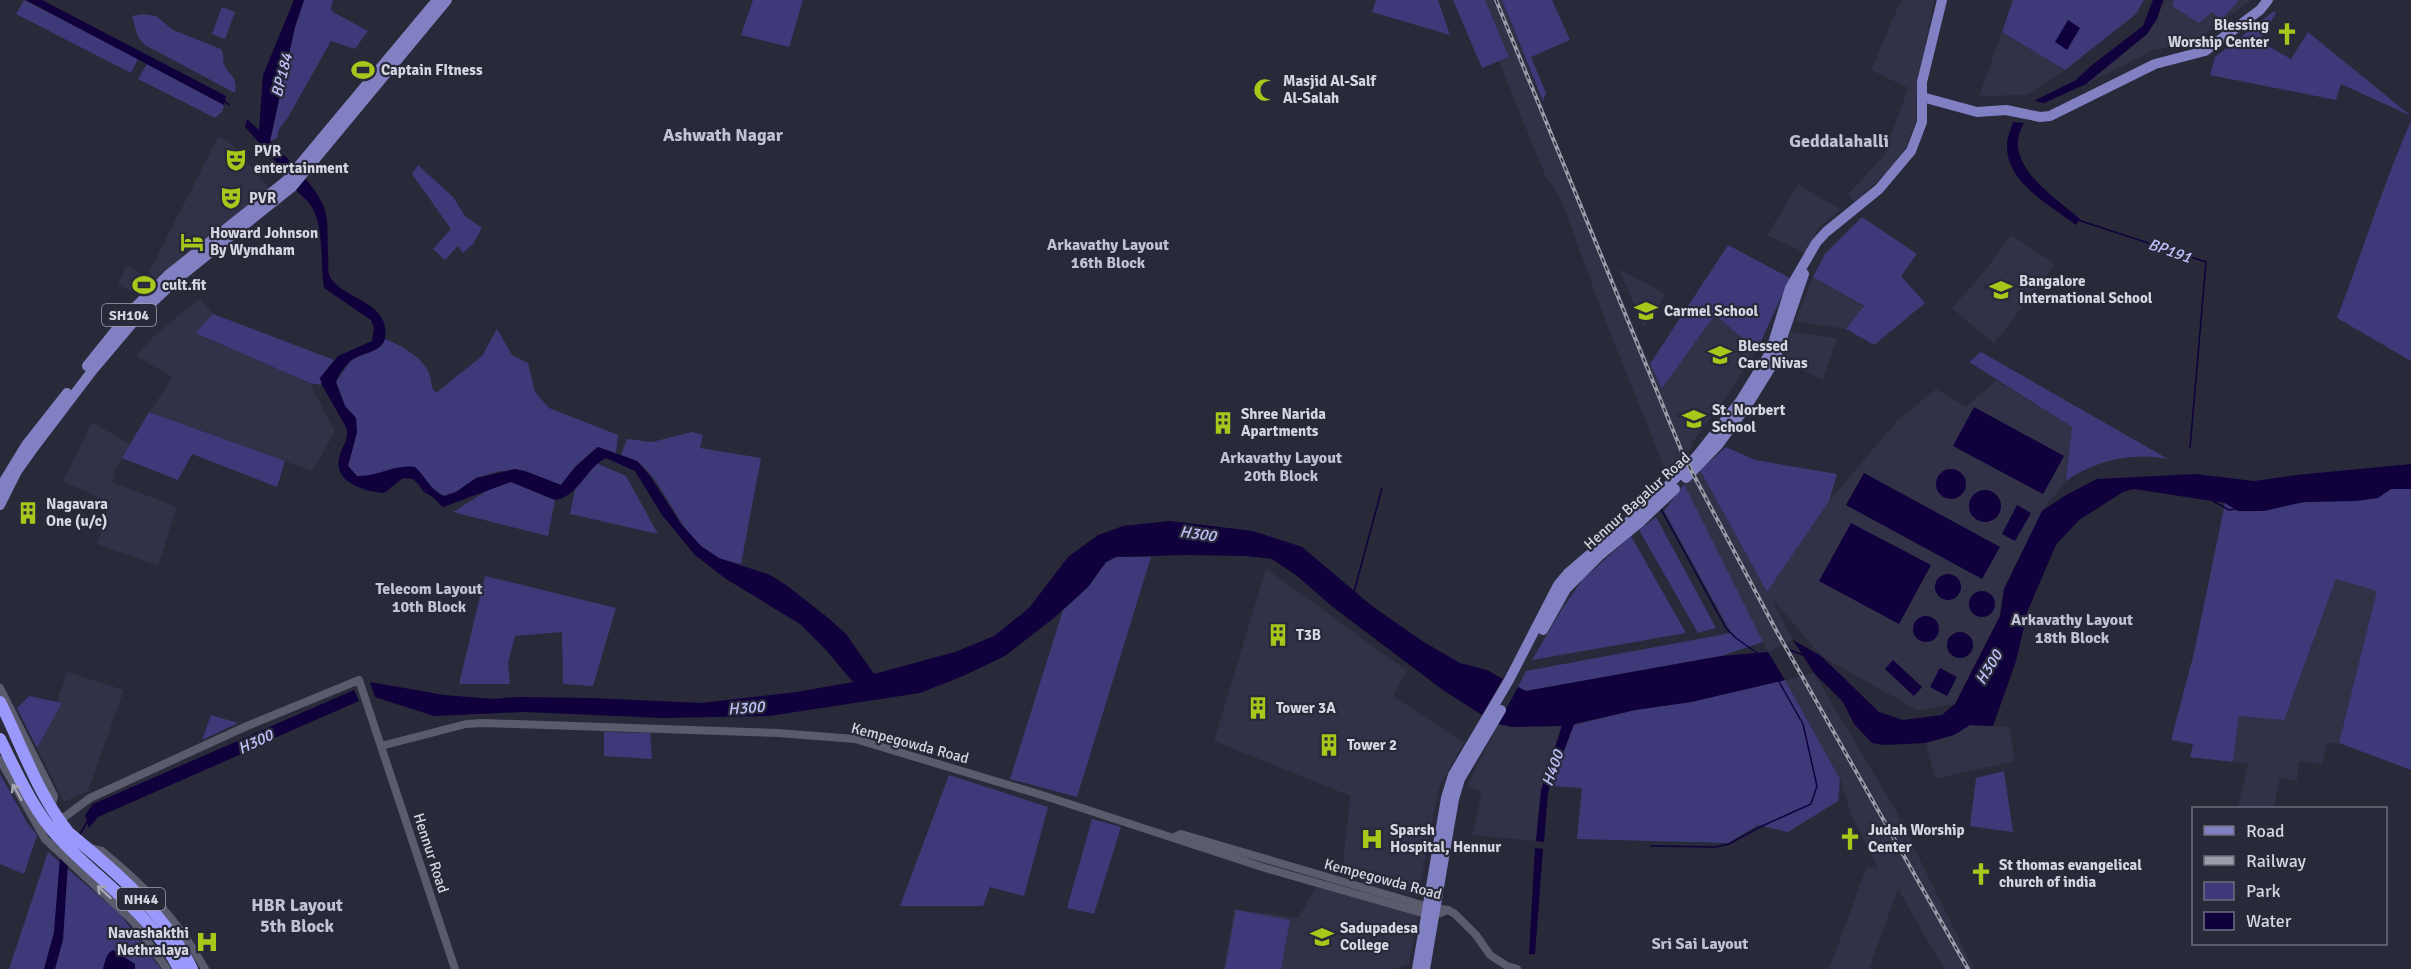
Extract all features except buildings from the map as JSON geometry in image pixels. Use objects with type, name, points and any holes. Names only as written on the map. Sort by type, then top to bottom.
[{"type":"highway","name":"NH44","points":[[0,702],[57,833],[149,907],[176,941],[192,969]]},
{"type":"highway","name":"NH44","points":[[0,739],[45,809]]},
{"type":"highway","name":"NH44","points":[[84,853],[141,914],[165,945],[179,969]]},
{"type":"main road","name":"SH104","points":[[300,172],[437,0]]},
{"type":"main road","name":"SH104","points":[[0,505],[32,450],[98,364],[141,313],[176,280],[289,184],[447,0]]},
{"type":"main road","name":"Hennur Bagalur Road","points":[[1924,94],[1922,82],[1942,0]]},
{"type":"main road","name":"Hennur Bagalur Road","points":[[1435,911],[1454,799],[1460,779],[1512,681],[1566,589],[1643,515],[1696,457],[1741,400],[1770,353],[1790,288],[1816,243],[1826,232],[1879,189],[1911,151],[1922,122],[1924,94],[1949,0]]},
{"type":"main road","points":[[1924,94],[1978,105],[2007,104],[2028,111],[2048,110],[2153,58],[2202,45],[2258,3],[2267,1]]},
{"type":"main road","name":"SH104","points":[[0,488],[26,446],[132,310],[168,275],[289,184]]},
{"type":"main road","points":[[1417,969],[1435,911]]},
{"type":"main road","points":[[1425,969],[1435,911]]},
{"type":"street","name":"Hennur Road","points":[[57,833],[88,798],[247,726],[359,680],[455,969]]},
{"type":"street","points":[[0,688],[54,796],[45,809]]},
{"type":"street","name":"Kempegowda Road","points":[[381,746],[466,724],[483,723],[778,733],[855,739],[1174,837],[1181,834],[1435,911]]},
{"type":"street","points":[[0,760],[57,833],[66,857],[133,921],[167,969]]},
{"type":"street","points":[[84,853],[102,851],[165,908],[205,969]]},
{"type":"street","points":[[1435,911],[1469,927],[1490,955],[1507,966],[1517,969]]},
{"type":"shaded area","points":[[1485,0],[1502,0],[1565,163],[1650,364],[1662,387],[1715,315],[1757,350],[1672,474],[1663,465],[1610,333],[1562,202],[1552,184],[1547,180],[1499,61],[1509,57]]},
{"type":"shaded area","points":[[1901,0],[1934,0],[1917,90],[1916,121],[1907,146],[1894,166],[1855,202],[1848,194],[1883,157],[1908,88],[1871,70]]},
{"type":"shaded area","points":[[2166,0],[2251,0],[2197,40],[2154,50],[2086,84],[2147,34]]},
{"type":"shaded area","points":[[2002,32],[2065,70],[2027,95],[1979,96]]},
{"type":"shaded area","points":[[218,137],[229,141],[270,189],[154,280],[140,295],[118,285],[126,265],[153,280],[149,272]]},
{"type":"shaded area","points":[[1798,184],[1841,210],[1819,227],[1805,253],[1767,235]]},
{"type":"shaded area","name":"Bangalore International School","points":[[2011,235],[2055,264],[1994,344],[1952,308],[1983,273]]},
{"type":"shaded area","name":"Carmel School","points":[[1619,269],[1666,294],[1644,328]]},
{"type":"shaded area","points":[[1813,277],[1864,307],[1846,329],[1795,321]]},
{"type":"shaded area","points":[[200,298],[213,314],[196,334],[310,383],[335,432],[312,471],[150,412],[172,377],[136,356],[157,333]]},
{"type":"shaded area","points":[[1791,332],[1837,338],[1823,380],[1780,360]]},
{"type":"shaded area","points":[[1996,380],[2072,427],[2066,481],[2042,511],[2004,589],[2000,616],[1955,704],[1917,710],[1821,656],[1770,596],[1793,640],[1768,652],[1684,484],[1700,470],[1767,592],[1829,501],[1898,420],[1936,389],[1966,407]]},
{"type":"shaded area","points":[[92,422],[130,444],[114,473],[116,475],[112,482],[177,507],[158,566],[97,544],[108,509],[103,507],[105,501],[63,481]]},
{"type":"shaded area","points":[[1266,568],[1407,671],[1393,696],[1464,743],[1439,787],[1418,897],[1342,875],[1350,796],[1214,741]]},
{"type":"shaded area","points":[[2336,579],[2378,590],[2339,743],[2327,743],[2322,764],[2299,761],[2297,781],[2280,778],[2274,807],[2238,807],[2248,764],[2233,762],[2239,716],[2284,719]]},
{"type":"shaded area","points":[[67,672],[124,690],[88,791],[64,802],[37,748],[61,703],[57,702]]},
{"type":"shaded area","points":[[1814,673],[1896,811],[1974,969],[1944,969],[1898,889],[1869,969],[1829,969],[1867,866],[1878,868],[1851,815],[1840,779],[1785,680]]},
{"type":"shaded area","points":[[1498,724],[1512,727],[1562,725],[1541,790],[1536,841],[1472,835],[1482,792],[1467,786]]},
{"type":"shaded area","points":[[1970,725],[2009,727],[2015,761],[1935,779],[1926,743],[1954,735]]},
{"type":"shaded area","name":"Sadupadesa College","points":[[1317,886],[1418,916],[1409,964],[1393,969],[1224,969],[1234,909],[1298,918]]},
{"type":"green space","points":[[24,0],[138,59],[131,73],[16,14]]},
{"type":"green space","points":[[304,0],[333,0],[331,9],[333,12],[368,31],[355,49],[331,41],[287,119],[279,129],[277,138],[270,141],[295,27]]},
{"type":"green space","points":[[753,0],[803,0],[789,47],[741,35]]},
{"type":"green space","points":[[1376,0],[1438,0],[1450,35],[1372,12]]},
{"type":"green space","points":[[1453,0],[1485,0],[1509,57],[1482,68]]},
{"type":"green space","points":[[1502,0],[1552,0],[1570,40],[1531,57],[1546,93],[1543,101]]},
{"type":"green space","points":[[2013,0],[2144,0],[2136,14],[2065,70],[2002,32]]},
{"type":"green space","points":[[2174,0],[2239,0],[2221,20],[2212,12],[2199,23],[2172,6]]},
{"type":"green space","points":[[222,7],[235,12],[225,39],[212,34]]},
{"type":"green space","points":[[2274,11],[2276,13],[2259,41],[2291,59],[2308,32],[2411,116],[2341,84],[2336,100],[2210,75],[2215,57]]},
{"type":"green space","points":[[142,14],[156,16],[173,30],[221,49],[224,64],[234,79],[235,93],[145,45],[138,37],[132,16]]},
{"type":"green space","points":[[147,64],[224,105],[222,112],[215,118],[138,79]]},
{"type":"green space","points":[[2411,121],[2411,361],[2337,318]]},
{"type":"green space","points":[[418,165],[453,197],[465,216],[482,228],[473,244],[463,253],[458,246],[445,260],[433,249],[451,229],[412,174]]},
{"type":"green space","points":[[1862,217],[1917,254],[1901,276],[1925,303],[1874,345],[1846,329],[1864,306],[1813,277],[1825,254]]},
{"type":"green space","points":[[1728,245],[1790,278],[1757,350],[1715,315],[1662,388],[1650,364]]},
{"type":"green space","points":[[213,314],[334,360],[320,378],[322,385],[310,383],[195,333]]},
{"type":"green space","points":[[497,329],[512,355],[528,363],[535,392],[549,408],[618,435],[616,453],[597,447],[575,467],[561,485],[525,471],[500,471],[476,478],[456,492],[444,496],[429,486],[422,474],[357,476],[348,466],[357,432],[356,418],[345,406],[336,382],[351,360],[380,347],[385,339],[405,349],[423,363],[436,393],[482,356]]},
{"type":"green space","points":[[1981,352],[2168,459],[2128,457],[2089,468],[2066,481],[2072,427],[1969,362]]},
{"type":"green space","points":[[149,412],[285,461],[277,487],[192,454],[178,480],[122,458]]},
{"type":"green space","points":[[692,432],[703,435],[700,448],[761,458],[741,564],[718,558],[704,549],[684,526],[649,473],[636,461],[621,455],[627,439],[652,442]]},
{"type":"green space","points":[[1726,447],[1755,460],[1837,474],[1829,501],[1767,592],[1700,470]]},
{"type":"green space","points":[[596,463],[626,476],[658,534],[570,514],[575,489]]},
{"type":"green space","points":[[511,482],[555,500],[548,536],[453,512],[488,490]]},
{"type":"green space","points":[[1684,484],[1763,642],[1721,656],[1526,691],[1518,687],[1526,671],[1731,633],[1664,511]]},
{"type":"green space","points":[[2391,489],[2411,489],[2411,770],[2339,743],[2377,591],[2336,579],[2284,720],[2239,716],[2233,762],[2190,757],[2193,744],[2171,740],[2194,653],[2225,503],[2239,510],[2256,511],[2301,503],[2358,500],[2380,495]]},
{"type":"green space","points":[[1656,517],[1716,628],[1698,633],[1639,530]]},
{"type":"green space","points":[[1631,536],[1686,633],[1532,660],[1583,579]]},
{"type":"green space","points":[[1116,557],[1151,557],[1077,797],[1010,779],[1063,610],[1088,587],[1106,562]]},
{"type":"green space","points":[[485,576],[616,608],[593,686],[563,684],[562,632],[515,636],[508,663],[510,684],[459,684]]},
{"type":"green space","points":[[1785,680],[1840,779],[1838,801],[1788,832],[1758,825],[1728,843],[1577,839],[1582,788],[1551,786],[1574,725],[1635,710],[1691,702]]},
{"type":"green space","points":[[29,696],[62,703],[37,748],[17,708]]},
{"type":"green space","points":[[211,715],[238,723],[202,740]]},
{"type":"green space","points":[[604,732],[650,733],[652,759],[604,756]]},
{"type":"green space","points":[[2004,771],[2013,832],[1970,826],[1976,778]]},
{"type":"green space","points":[[0,774],[28,824],[37,835],[24,874],[0,864]]},
{"type":"green space","points":[[949,775],[1048,807],[1024,896],[990,887],[983,906],[900,906]]},
{"type":"green space","points":[[1092,819],[1121,827],[1094,914],[1067,908]]},
{"type":"green space","points":[[48,852],[120,914],[161,969],[9,969]]},
{"type":"green space","points":[[1236,910],[1290,920],[1281,969],[1225,969]]},
{"type":"water","points":[[26,0],[42,0],[226,96],[224,105]]},
{"type":"water","name":"BP184","points":[[294,0],[304,0],[295,27],[270,141],[295,166],[286,173],[245,127],[247,119],[259,130],[263,75]]},
{"type":"water","points":[[2153,0],[2163,0],[2157,19],[2147,34],[2086,84],[2044,103],[2034,101],[2076,80],[2143,26]]},
{"type":"water","points":[[2068,20],[2080,28],[2067,50],[2055,42]]},
{"type":"water","points":[[2013,122],[2024,123],[2018,138],[2019,152],[2024,165],[2033,178],[2080,219],[2076,225],[2031,192],[2014,171],[2007,145]]},
{"type":"water","points":[[305,178],[326,213],[330,277],[336,285],[374,309],[381,316],[385,326],[383,343],[371,352],[349,362],[336,382],[345,406],[356,418],[357,432],[348,466],[357,476],[372,475],[400,467],[415,467],[432,487],[444,496],[456,492],[476,478],[515,469],[561,485],[575,467],[598,447],[637,461],[650,476],[681,524],[701,546],[719,558],[770,575],[786,585],[846,634],[874,674],[955,652],[994,636],[1029,608],[1068,557],[1098,535],[1123,526],[1170,521],[1253,531],[1302,547],[1372,606],[1422,641],[1460,663],[1487,670],[1503,679],[1482,715],[1443,690],[1272,559],[1246,556],[1185,555],[1116,557],[1106,562],[1088,587],[1055,617],[1005,656],[920,693],[769,716],[663,718],[524,712],[434,716],[375,697],[370,682],[444,695],[493,699],[592,698],[701,703],[797,692],[853,682],[800,624],[726,579],[695,555],[662,515],[635,471],[606,458],[593,468],[570,494],[555,500],[511,482],[443,507],[413,479],[403,478],[384,493],[369,491],[347,480],[339,467],[340,454],[347,436],[346,427],[320,378],[338,356],[372,341],[374,328],[371,320],[324,288],[318,221],[309,203],[296,190]]},
{"type":"water","points":[[1974,407],[2064,456],[2043,494],[1953,446]]},
{"type":"water","points":[[2411,464],[2411,489],[2391,489],[2378,498],[2356,501],[2303,502],[2264,511],[2238,511],[2225,503],[2134,489],[2123,492],[2079,520],[2056,545],[2028,610],[2016,661],[1993,726],[1970,725],[1954,735],[1925,743],[1884,745],[1872,743],[1854,724],[1843,702],[1814,673],[1793,640],[1821,656],[1879,712],[1903,720],[1942,715],[1955,704],[2000,616],[2004,589],[2042,511],[2066,495],[2097,479],[2195,474],[2254,481]]},
{"type":"water","points":[[1951,469],[1961,474],[1966,484],[1961,494],[1951,499],[1941,494],[1936,484],[1941,474]]},
{"type":"water","points":[[1864,473],[2000,547],[1982,579],[1846,505]]},
{"type":"water","points":[[1985,490],[1996,495],[2001,506],[1996,517],[1985,522],[1974,517],[1969,506],[1974,495]]},
{"type":"water","points":[[2017,505],[2031,513],[2015,541],[2002,534]]},
{"type":"water","points":[[1851,523],[1931,565],[1899,624],[1819,581]]},
{"type":"water","points":[[1948,574],[1957,578],[1961,587],[1957,596],[1948,600],[1939,596],[1935,587],[1939,578]]},
{"type":"water","points":[[1982,591],[1991,595],[1995,604],[1991,613],[1982,617],[1973,613],[1969,604],[1973,595]]},
{"type":"water","points":[[1926,616],[1935,620],[1939,629],[1935,638],[1926,642],[1917,638],[1913,629],[1917,620]]},
{"type":"water","points":[[1960,632],[1969,636],[1973,645],[1969,654],[1960,658],[1951,654],[1947,645],[1951,636]]},
{"type":"water","name":"H400","points":[[1768,652],[1785,680],[1691,702],[1635,710],[1574,724],[1548,792],[1544,842],[1536,841],[1541,790],[1562,726],[1512,727],[1498,724],[1518,687],[1526,691],[1721,656]]},
{"type":"water","points":[[1893,660],[1922,687],[1914,696],[1885,669]]},
{"type":"water","points":[[1940,668],[1957,677],[1947,696],[1930,687]]},
{"type":"water","points":[[354,690],[359,701],[256,746],[251,735]]},
{"type":"water","points":[[249,736],[255,748],[98,817],[89,828],[85,815],[93,804]]},
{"type":"water","points":[[1535,848],[1543,849],[1535,954],[1529,954]]},
{"type":"water","points":[[60,857],[68,863],[63,940],[55,969],[44,969],[54,932]]},
{"type":"water","points":[[113,950],[135,964],[135,969],[103,969],[107,955]]},
{"type":"waterway","points":[[224,100],[229,105]]},
{"type":"waterway","name":"BP191","points":[[2078,220],[2206,262],[2190,448]]},
{"type":"waterway","points":[[420,485],[431,495]]},
{"type":"waterway","points":[[1354,592],[1382,488]]},
{"type":"waterway","name":"H300","points":[[2213,501],[2229,510],[2236,509]]},
{"type":"waterway","points":[[1661,509],[1726,628],[1757,653]]},
{"type":"waterway","name":"H300","points":[[1790,650],[1803,655]]},
{"type":"waterway","points":[[1651,846],[1716,847],[1729,844],[1811,804],[1817,786],[1803,724],[1778,680]]},
{"type":"waterway","name":"H300","points":[[80,834],[87,822]]},
{"type":"railway","points":[[1496,0],[1684,457],[1777,632],[1968,969]]},
{"type":"place","name":"Blessing Worship Center","points":[[2287,34]]},
{"type":"place","name":"Captain FItness","points":[[363,70]]},
{"type":"place","name":"Masjid Al-Salf Al-Salah","points":[[1265,90]]},
{"type":"place","name":"PVR entertainment","points":[[236,160]]},
{"type":"place","name":"PVR","points":[[231,198]]},
{"type":"place","name":"Howard Johnson By Wyndham","points":[[192,242]]},
{"type":"place","name":"cult.fit","points":[[144,285]]},
{"type":"place","name":"Bangalore International School","points":[[2001,290]]},
{"type":"place","name":"Carmel School","points":[[1646,311]]},
{"type":"place","name":"Blessed Care Nivas","points":[[1720,355]]},
{"type":"place","name":"St. Norbert School","points":[[1694,419]]},
{"type":"place","name":"Shree Narida Apartments","points":[[1223,423]]},
{"type":"place","name":"Nagavara One (u/c)","points":[[28,513]]},
{"type":"place","name":"T3B","points":[[1278,635]]},
{"type":"place","name":"Tower 3A","points":[[1258,708]]},
{"type":"place","name":"Tower 2","points":[[1329,745]]},
{"type":"place","name":"Sparsh Hospital, Hennur","points":[[1372,839]]},
{"type":"place","name":"Judah Worship Center","points":[[1850,839]]},
{"type":"place","name":"St thomas evangelical church of india","points":[[1981,874]]},
{"type":"place","name":"Sadupadesa College","points":[[1322,937]]},
{"type":"place","name":"Navashakthi Nethralaya","points":[[207,942]]},
{"type":"district","name":"Ashwath Nagar","points":[[723,135]]},
{"type":"district","name":"Geddalahalli","points":[[1839,141]]},
{"type":"district","name":"Arkavathy Layout 16th Block","points":[[1108,253]]},
{"type":"district","name":"Arkavathy Layout 20th Block","points":[[1281,466]]},
{"type":"district","name":"Telecom Layout 10th Block","points":[[429,597]]},
{"type":"district","name":"Arkavathy Layout 18th Block","points":[[2072,628]]},
{"type":"district","name":"HBR Layout 5th Block","points":[[297,915]]},
{"type":"district","name":"Sri Sai Layout","points":[[1700,943]]}]
